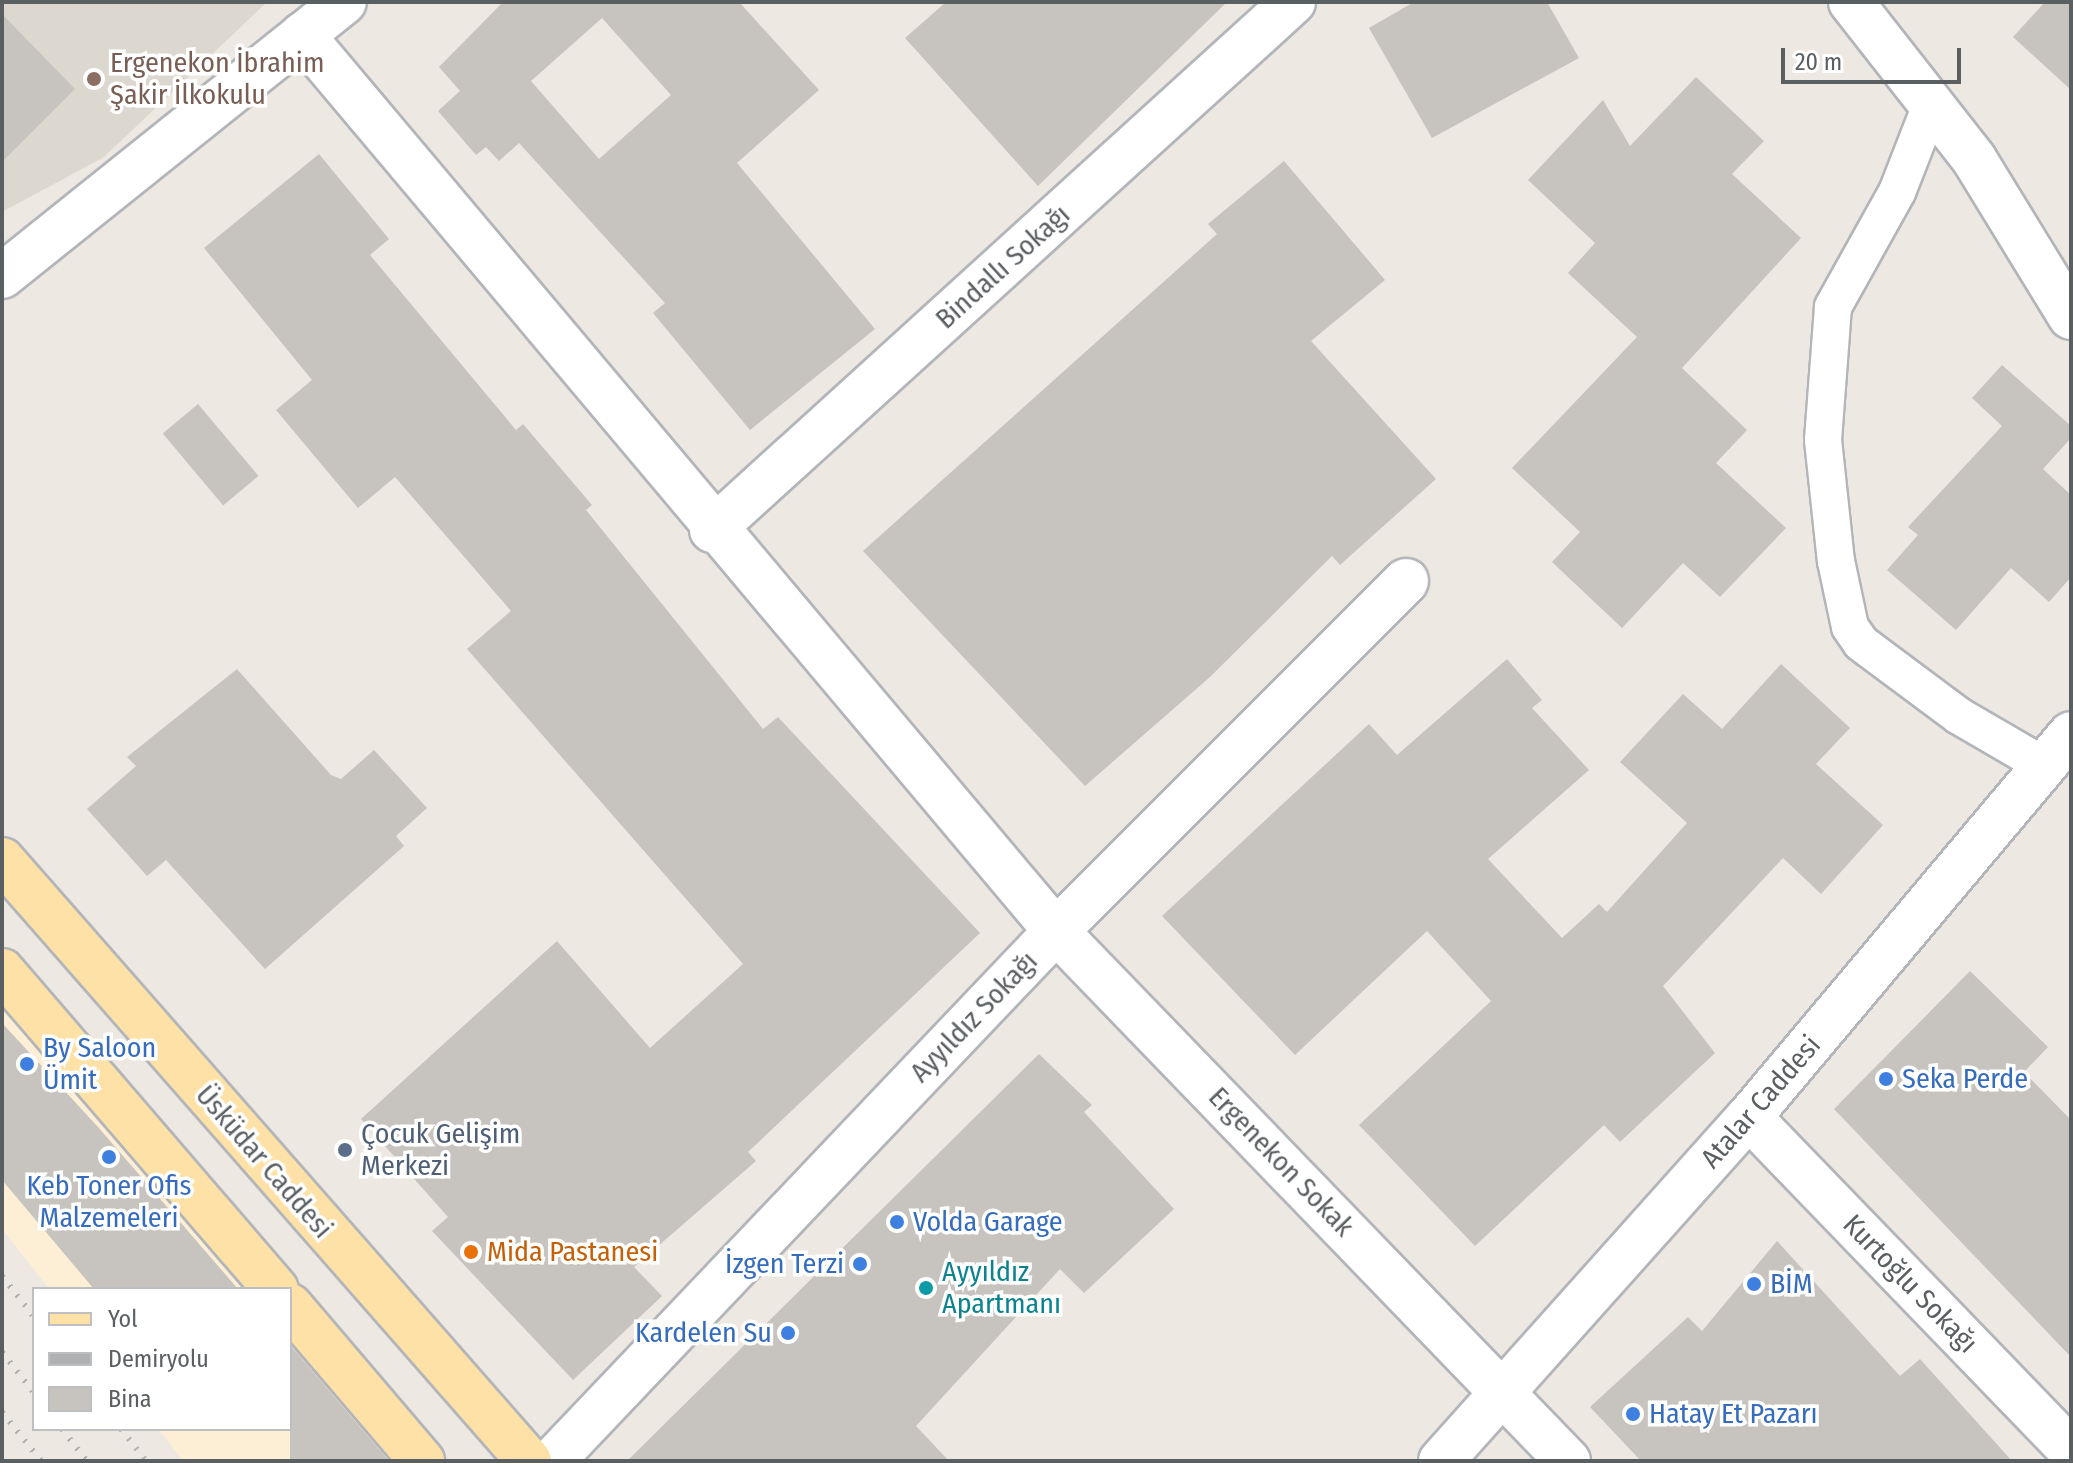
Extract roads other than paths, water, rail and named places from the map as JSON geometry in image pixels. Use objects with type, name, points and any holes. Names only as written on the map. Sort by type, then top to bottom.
[{"type":"main road","name":"Üsküdar Caddesi","points":[[2,860],[529,1461]]},
{"type":"main road","points":[[2,971],[274,1287]]},
{"type":"main road","points":[[292,1308],[422,1461]]},
{"type":"street","points":[[2,276],[344,2]]},
{"type":"street","name":"Bindallı Sokağı","points":[[712,530],[1293,2]]},
{"type":"street","points":[[1851,2],[1974,159],[2071,317]]},
{"type":"street","name":"Ergenekon Sokak","points":[[302,35],[712,530],[1056,931],[1506,1393],[1568,1461]]},
{"type":"street","name":"Ayyıldız Sokağı","points":[[552,1461],[1056,931],[1406,581]]},
{"type":"street","name":"Atalar Caddesi","points":[[1441,1461],[1506,1393],[1749,1117],[2062,750]]},
{"type":"street","name":"Kurtoğlu Sokağı","points":[[1749,1117],[2071,1451]]},
{"type":"lane","points":[[1931,105],[1897,192],[1833,307],[1823,440],[1836,561],[1850,627],[1861,643],[1959,716],[2062,750]]},
{"type":"railway","points":[[2,1276],[32,1314]]},
{"type":"railway","points":[[2,1352],[32,1390]]},
{"type":"railway","points":[[2,1412],[41,1461]]},
{"type":"railway","points":[[64,1431],[87,1461]]},
{"type":"railway","points":[[123,1431],[146,1461]]},
{"type":"place","name":"Ergenekon İbrahim Şakir İlkokulu","points":[[94,79]]},
{"type":"place","name":"By Saloon Ümit","points":[[27,1064]]},
{"type":"place","name":"Seka Perde","points":[[1886,1079]]},
{"type":"place","name":"Çocuk Gelişim Merkezi","points":[[345,1150]]},
{"type":"place","name":"Keb Toner Ofis Malzemeleri","points":[[109,1157]]},
{"type":"place","name":"Volda Garage","points":[[897,1222]]},
{"type":"place","name":"Mida Pastanesi","points":[[471,1252]]},
{"type":"place","name":"İzgen Terzi","points":[[860,1264]]},
{"type":"place","name":"BİM","points":[[1754,1284]]},
{"type":"place","name":"Ayyıldız Apartmanı","points":[[926,1288]]},
{"type":"place","name":"Kardelen Su","points":[[788,1333]]},
{"type":"place","name":"Hatay Et Pazarı","points":[[1633,1414]]}]
